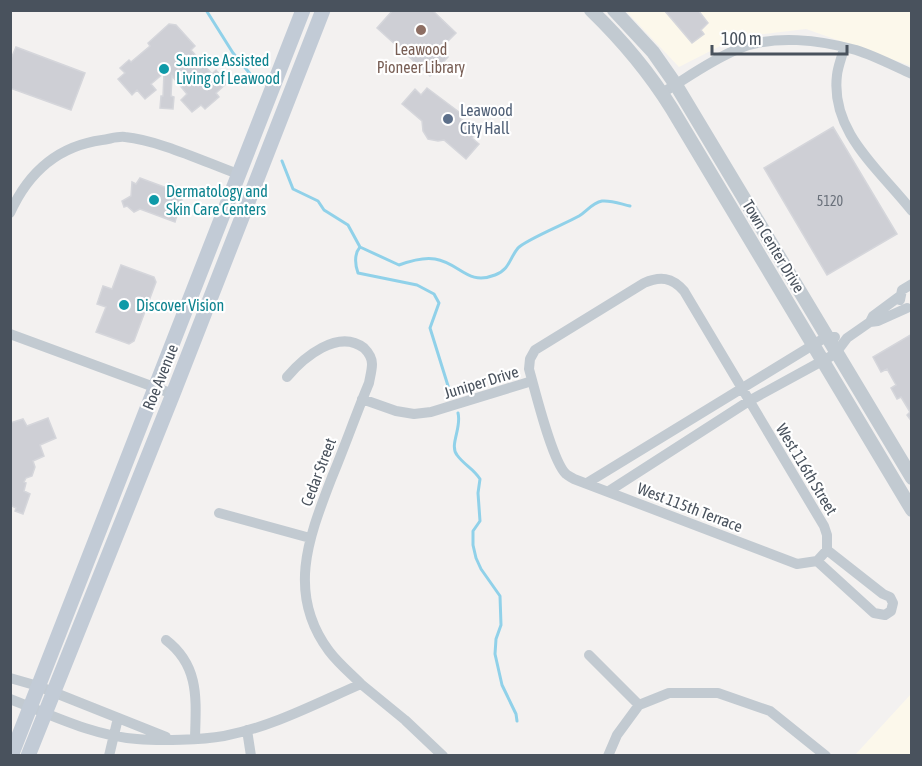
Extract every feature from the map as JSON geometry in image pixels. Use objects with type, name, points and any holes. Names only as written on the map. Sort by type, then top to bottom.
[{"type":"main road","name":"Roe Avenue","points":[[28,756],[38,710],[38,686],[303,10]]},
{"type":"main road","name":"Roe Avenue","points":[[11,756],[38,710],[53,692],[173,394],[323,10]]},
{"type":"main road","points":[[238,174],[242,184],[244,213]]},
{"type":"street","name":"Town Center Drive","points":[[591,10],[621,39],[662,93],[912,510]]},
{"type":"street","name":"Town Center Drive","points":[[614,10],[653,52],[676,85],[912,478]]},
{"type":"street","points":[[662,93],[739,48],[772,41],[811,41],[858,51],[912,74]]},
{"type":"street","points":[[844,48],[837,74],[836,94],[841,118],[869,162],[912,211]]},
{"type":"street","points":[[10,213],[22,190],[47,162],[74,147],[93,141],[123,137],[148,141],[238,174]]},
{"type":"street","name":"Juniper Drive","points":[[362,399],[396,411],[414,414],[431,412],[532,381],[529,369],[530,359],[535,350],[644,283],[656,278],[668,279]]},
{"type":"street","name":"West 116th Street","points":[[668,279],[677,283],[684,291],[824,526],[827,535],[827,550]]},
{"type":"street","points":[[909,308],[900,302],[900,296],[904,287],[911,283]]},
{"type":"street","points":[[870,322],[873,316],[900,296]]},
{"type":"street","points":[[609,492],[749,401],[836,354],[847,338],[870,322],[909,308]]},
{"type":"street","points":[[10,334],[173,394]]},
{"type":"street","points":[[587,483],[826,337],[847,338]]},
{"type":"street","name":"Cedar Street","points":[[287,377],[314,352],[340,342],[359,344],[368,351],[372,362],[369,383],[310,538],[304,578],[308,608],[320,637],[329,651],[361,684],[405,720],[442,755]]},
{"type":"street","name":"West 115th Terrace","points":[[532,381],[554,449],[566,474],[797,564],[817,561]]},
{"type":"street","points":[[691,421],[699,433]]},
{"type":"street","points":[[651,445],[659,459]]},
{"type":"street","points":[[219,513],[310,538]]},
{"type":"street","points":[[827,550],[890,597],[893,603],[891,611],[885,615],[877,615],[817,561],[827,550]]},
{"type":"street","points":[[846,587],[857,574]]},
{"type":"street","points":[[166,640],[184,659],[190,670],[196,701],[195,738]]},
{"type":"street","points":[[590,655],[639,705]]},
{"type":"street","points":[[10,678],[38,686],[169,739]]},
{"type":"street","points":[[10,699],[114,735],[136,739],[195,738],[223,736],[247,730],[285,717],[361,684]]},
{"type":"street","points":[[608,756],[617,735],[639,705],[669,693],[718,693],[770,711],[826,756]]},
{"type":"street","points":[[109,756],[118,718]]},
{"type":"street","points":[[247,730],[251,756]]},
{"type":"shaded area","points":[[626,11],[911,11],[911,66],[806,29],[738,37],[679,67]]},
{"type":"shaded area","points":[[911,694],[911,755],[855,755]]},
{"type":"building","points":[[393,10],[432,10],[456,33],[440,49],[448,57],[430,76],[377,28]]},
{"type":"building","points":[[664,10],[698,10],[708,23],[701,30],[704,34],[692,43]]},
{"type":"building","name":"Sunrise Assisted Living of Leawood","points":[[169,24],[176,25],[195,46],[191,50],[212,74],[216,70],[227,83],[216,93],[219,97],[205,109],[201,105],[192,112],[181,100],[187,94],[172,76],[173,109],[160,108],[164,73],[151,84],[156,90],[145,99],[137,90],[132,95],[118,79],[125,73],[120,68],[150,46],[148,43]]},
{"type":"building","points":[[16,47],[85,73],[71,110],[10,88],[10,61]]},
{"type":"building","points":[[427,88],[463,115],[460,118],[477,132],[472,138],[479,144],[466,159],[444,140],[428,139],[423,131],[422,121],[402,104],[415,89],[421,95]]},
{"type":"building","points":[[833,127],[897,234],[827,275],[764,168]]},
{"type":"building","name":"Dermatology and Skin Care Centers","points":[[140,178],[167,188],[169,183],[181,189],[183,196],[175,222],[140,209],[134,212],[127,206],[124,207],[122,201],[131,196],[132,182],[136,184]]},
{"type":"building","name":"Discover Vision","points":[[121,265],[154,277],[156,282],[134,341],[129,344],[96,332],[106,307],[97,304],[103,286],[112,289]]},
{"type":"building","points":[[912,334],[912,422],[907,415],[910,412],[901,397],[897,399],[891,388],[896,385],[887,369],[881,372],[873,357]]},
{"type":"building","points":[[48,418],[56,438],[40,445],[44,456],[33,461],[35,467],[32,476],[26,478],[24,482],[26,483],[24,491],[30,494],[23,514],[15,511],[16,508],[10,505],[10,423],[23,419],[27,426]]},
{"type":"waterway","points":[[206,10],[233,53],[251,75]]},
{"type":"waterway","points":[[282,161],[293,189],[318,201],[324,210],[348,225],[360,247],[399,265],[422,259],[444,261],[477,278],[500,273],[522,245],[579,216],[595,203],[609,201],[630,206]]},
{"type":"waterway","points":[[360,247],[356,260],[358,273],[417,285],[434,294],[439,303],[430,328],[449,389]]},
{"type":"waterway","points":[[458,413],[454,446],[460,458],[480,479],[478,493],[480,521],[473,531],[473,545],[481,569],[500,596],[501,625],[496,639],[495,654],[502,685],[517,721]]},
{"type":"place","name":"Leawood Pioneer Library","points":[[421,30]]},
{"type":"place","name":"Sunrise Assisted Living of Leawood","points":[[164,69]]},
{"type":"place","name":"Leawood City Hall","points":[[448,119]]},
{"type":"place","name":"Dermatology and Skin Care Centers","points":[[154,200]]},
{"type":"place","name":"Discover Vision","points":[[124,305]]}]
